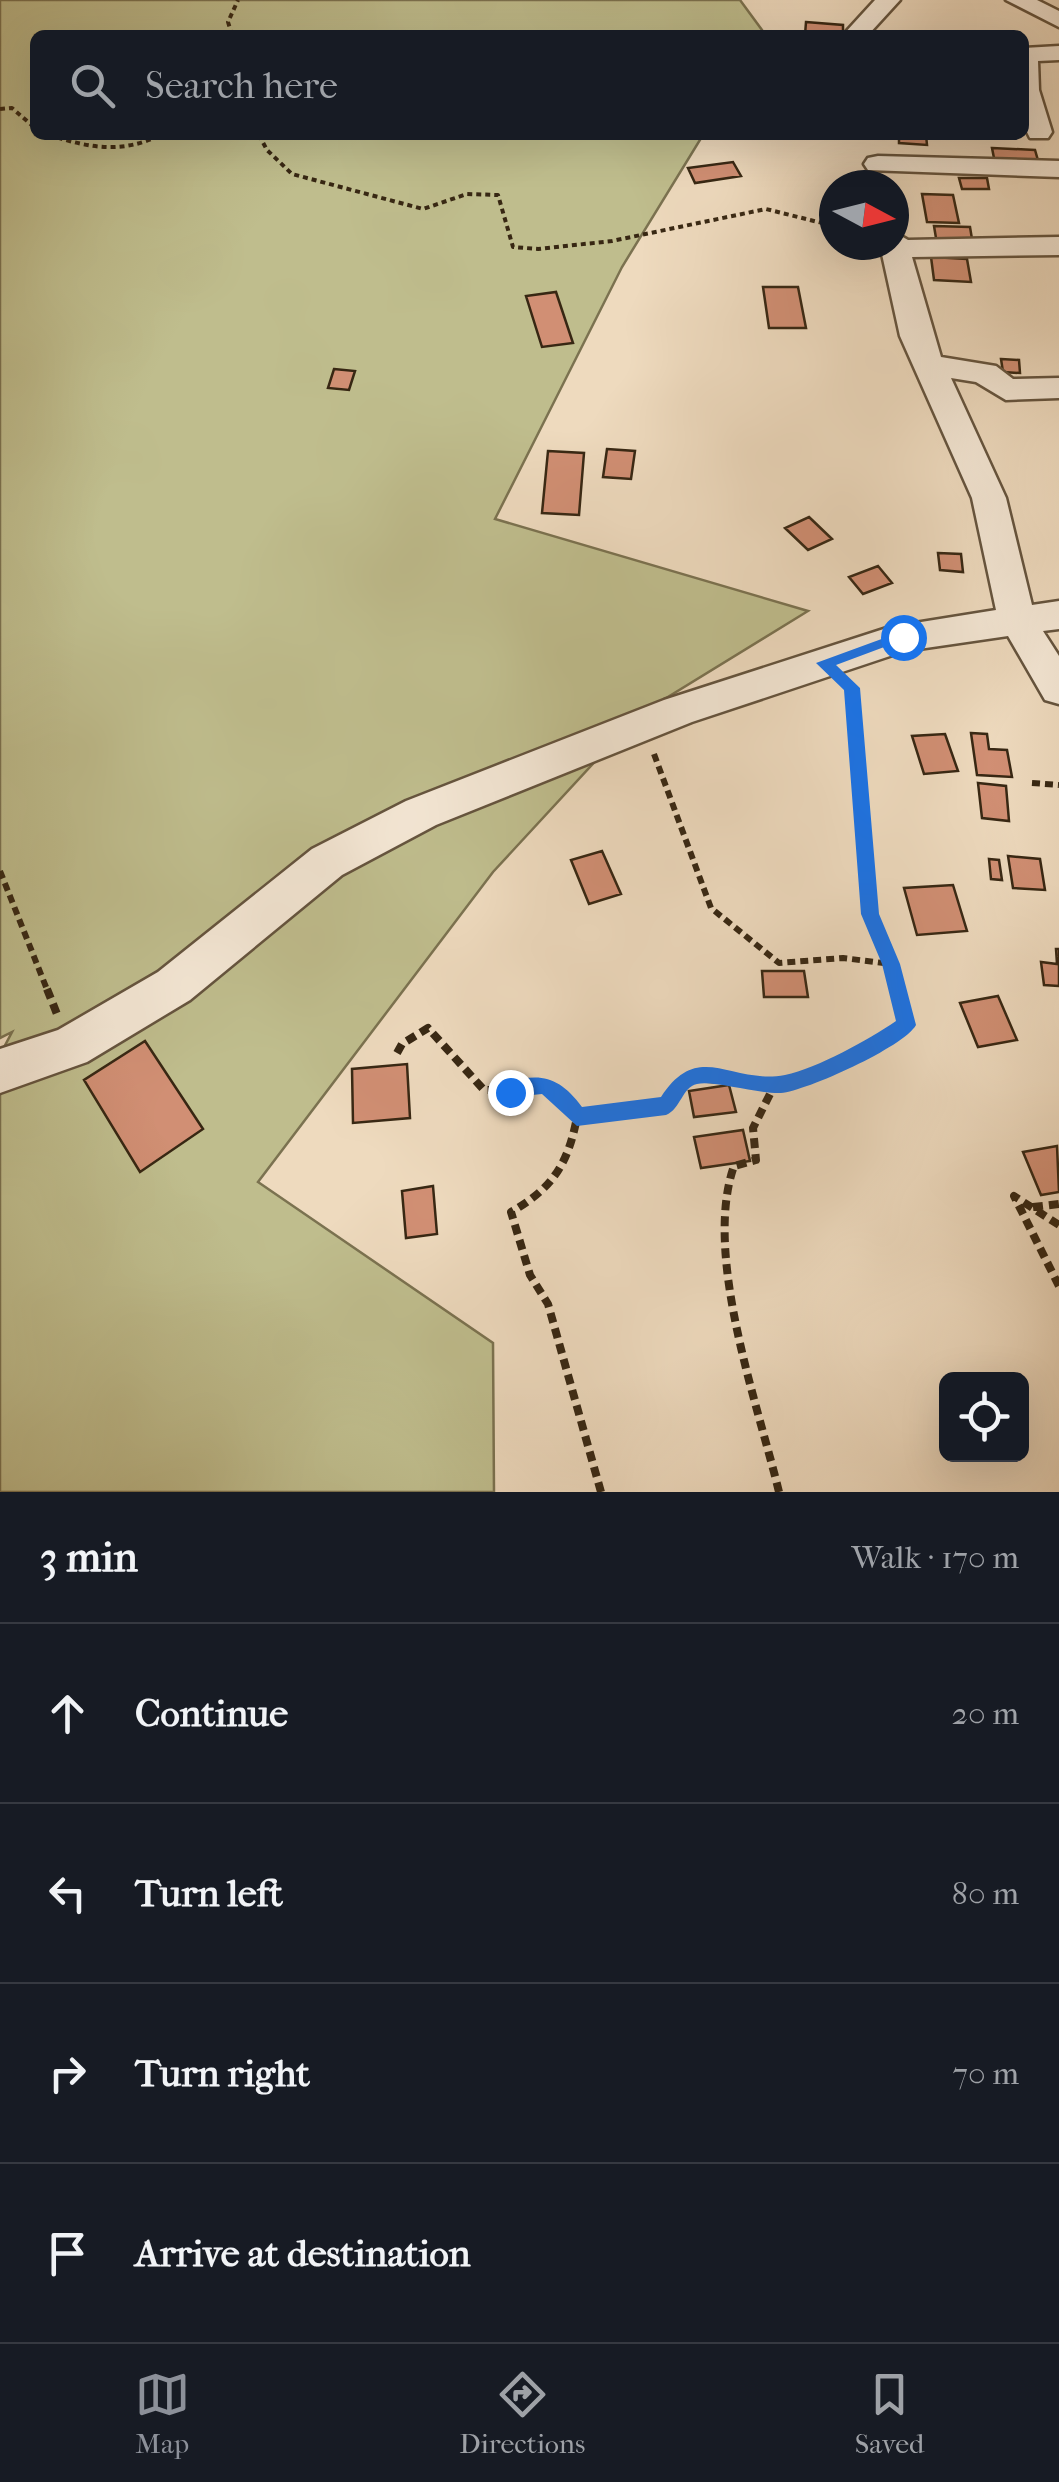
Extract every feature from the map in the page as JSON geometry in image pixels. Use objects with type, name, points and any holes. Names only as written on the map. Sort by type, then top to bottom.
[{"type":"street","points":[[861,30],[888,0]]},
{"type":"street","points":[[1018,0],[1059,20]]},
{"type":"street","points":[[1029,55],[1059,53]]},
{"type":"street","points":[[1029,98],[1041,132]]},
{"type":"street","points":[[872,140],[879,170]]},
{"type":"street","points":[[909,174],[1059,169]]},
{"type":"street","points":[[909,245],[1059,246]]},
{"type":"street","points":[[899,260],[927,365],[968,445],[988,498],[1016,618],[1059,689]]},
{"type":"street","points":[[927,365],[984,373],[1006,390],[1059,388]]},
{"type":"street","points":[[0,1071],[71,1047],[174,986],[327,862],[420,813],[643,725],[903,637],[1016,618],[1059,615]]},
{"type":"path","points":[[230,30],[228,22],[238,0]]},
{"type":"path","points":[[0,110],[12,108],[30,124]]},
{"type":"path","points":[[65,140],[91,148],[133,150],[151,140]]},
{"type":"path","points":[[262,140],[292,174],[424,209],[467,194],[498,195],[513,248],[538,249],[612,240],[766,209],[819,222]]},
{"type":"path","points":[[779,1492],[725,1266],[725,1192],[734,1166],[756,1160],[753,1128],[773,1088],[876,1046],[907,1025],[891,964],[870,914],[852,688],[824,663]]},
{"type":"path","points":[[643,725],[711,908],[779,962],[843,958],[891,964]]},
{"type":"path","points":[[1032,783],[1059,785]]},
{"type":"path","points":[[0,871],[71,1047]]},
{"type":"path","points":[[397,1053],[402,1044],[428,1028],[484,1090],[510,1092],[528,1084],[544,1085],[562,1096],[577,1117],[565,1170],[547,1193],[510,1212],[530,1275],[548,1304],[601,1492]]},
{"type":"path","points":[[577,1117],[666,1106],[683,1080],[701,1074],[740,1082],[785,1084]]},
{"type":"path","points":[[1059,1225],[1014,1196],[1059,1286]]},
{"type":"path","points":[[1033,1208],[1059,1204]]},
{"type":"shaded area","points":[[0,0],[740,0],[762,30],[30,30],[30,140],[700,140],[622,267],[495,519],[808,611],[637,716],[493,872],[258,1182],[493,1343],[494,1492],[0,1492],[0,1055],[12,1032],[0,1038]]},
{"type":"building","points":[[806,22],[843,25],[843,30],[805,30]]},
{"type":"building","points":[[926,140],[927,145],[899,143]]},
{"type":"building","points":[[992,148],[1035,150],[1039,164],[995,163]]},
{"type":"building","points":[[733,162],[741,176],[695,183],[688,168]]},
{"type":"building","points":[[959,178],[987,178],[989,189],[962,189]]},
{"type":"building","points":[[922,194],[953,195],[959,223],[927,222]]},
{"type":"building","points":[[934,226],[970,227],[972,239],[936,238]]},
{"type":"building","points":[[931,257],[967,259],[971,282],[934,280]]},
{"type":"building","points":[[763,287],[798,287],[806,328],[769,328]]},
{"type":"building","points":[[556,292],[573,343],[542,347],[526,296]]},
{"type":"building","points":[[1001,359],[1019,360],[1020,373],[1003,372]]},
{"type":"building","points":[[334,369],[355,371],[349,390],[328,388]]},
{"type":"building","points":[[607,449],[635,451],[631,479],[603,477]]},
{"type":"building","points":[[548,451],[584,453],[579,515],[542,513]]},
{"type":"building","points":[[809,517],[832,539],[808,550],[785,528]]},
{"type":"building","points":[[938,553],[961,554],[963,572],[940,570]]},
{"type":"building","points":[[878,566],[892,583],[863,594],[849,577]]},
{"type":"building","points":[[971,733],[987,734],[989,749],[1007,750],[1012,777],[977,775]]},
{"type":"building","points":[[945,734],[958,771],[924,774],[912,736]]},
{"type":"building","points":[[978,783],[1006,786],[1009,821],[982,818]]},
{"type":"building","points":[[602,851],[621,894],[589,904],[571,860]]},
{"type":"building","points":[[1008,856],[1040,859],[1045,890],[1013,888]]},
{"type":"building","points":[[989,859],[999,860],[1002,880],[991,879]]},
{"type":"building","points":[[953,885],[967,931],[917,935],[904,888]]},
{"type":"building","points":[[1056,949],[1059,986],[1044,985],[1041,962],[1057,964]]},
{"type":"building","points":[[762,971],[804,971],[808,997],[764,997]]},
{"type":"building","points":[[998,996],[1017,1040],[978,1047],[960,1003]]},
{"type":"building","points":[[145,1041],[203,1129],[140,1172],[84,1080]]},
{"type":"building","points":[[407,1064],[410,1118],[353,1123],[352,1069]]},
{"type":"building","points":[[729,1085],[736,1112],[694,1117],[689,1091]]},
{"type":"building","points":[[743,1130],[750,1161],[701,1168],[694,1137]]},
{"type":"building","points":[[1057,1146],[1059,1192],[1041,1195],[1023,1152]]},
{"type":"building","points":[[433,1186],[437,1234],[406,1238],[402,1191]]},
{"type":"route","points":[[510,1092],[528,1084],[544,1085],[562,1096],[577,1117],[666,1106],[683,1080],[701,1074],[740,1082],[785,1084],[876,1046],[907,1025],[891,964],[870,914],[852,688],[824,663],[903,637]]}]
